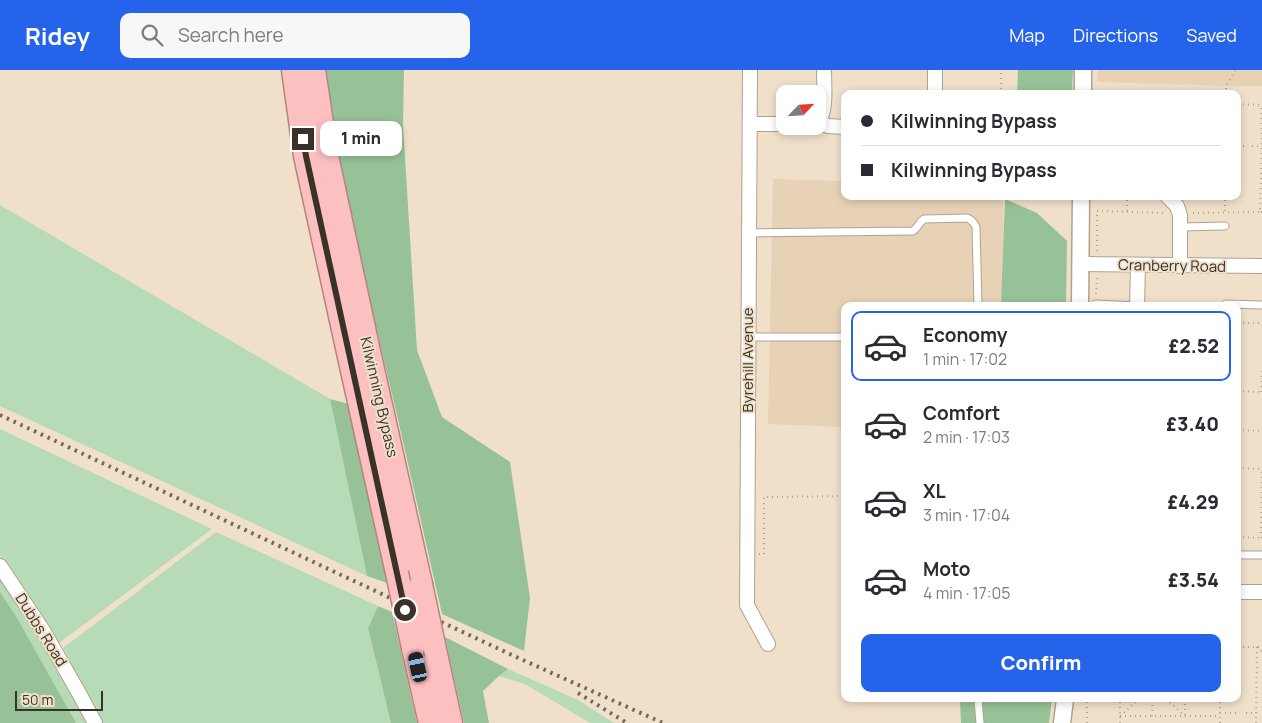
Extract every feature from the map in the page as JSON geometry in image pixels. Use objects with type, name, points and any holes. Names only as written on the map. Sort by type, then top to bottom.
[{"type":"highway","name":"Kilwinning Bypass","points":[[293,70],[308,166],[430,723]]},
{"type":"highway","name":"Kilwinning Bypass","points":[[314,70],[327,156],[451,723]]},
{"type":"street","name":"Byrehill Avenue","points":[[750,70],[747,605],[768,644]]},
{"type":"street","points":[[824,70],[824,85]]},
{"type":"street","points":[[935,70],[935,90]]},
{"type":"street","points":[[1082,90],[1083,70]]},
{"type":"street","points":[[750,124],[776,124]]},
{"type":"street","points":[[826,125],[841,127]]},
{"type":"street","points":[[1081,200],[1081,264],[1087,302]]},
{"type":"street","points":[[1171,200],[1176,206],[1180,220],[1180,266]]},
{"type":"street","name":"Cranberry Road","points":[[1081,264],[1262,266]]},
{"type":"street","points":[[1137,302],[1138,265]]},
{"type":"street","name":"Dubbs Road","points":[[0,566],[44,632],[95,723]]},
{"type":"street","points":[[1241,592],[1262,592]]},
{"type":"street","points":[[1062,723],[1065,702]]},
{"type":"lane","points":[[749,233],[913,231],[916,230],[924,219],[967,218],[976,227],[978,302]]},
{"type":"lane","points":[[1180,220],[1225,226]]},
{"type":"lane","points":[[1241,304],[1262,305]]},
{"type":"lane","points":[[748,338],[841,337]]},
{"type":"lane","points":[[1241,555],[1262,555]]},
{"type":"lane","points":[[978,702],[980,723]]},
{"type":"path","points":[[1001,70],[1001,90]]},
{"type":"path","points":[[1226,90],[1226,86],[1236,70]]},
{"type":"path","points":[[1097,211],[1127,212],[1180,220],[1225,212],[1261,212],[1261,105],[1241,104]]},
{"type":"path","points":[[1252,146],[1262,144]]},
{"type":"path","points":[[1127,200],[1127,212]]},
{"type":"path","points":[[1225,200],[1225,226]]},
{"type":"path","points":[[1241,323],[1262,323]]},
{"type":"path","points":[[1241,391],[1262,392],[1262,370]]},
{"type":"path","points":[[1241,430],[1262,431]]},
{"type":"path","points":[[1241,468],[1262,469],[1262,538],[1241,537]]},
{"type":"path","points":[[747,554],[764,554],[764,497],[841,496]]},
{"type":"path","points":[[1241,647],[1262,647]]},
{"type":"path","points":[[1257,647],[1262,652]]},
{"type":"path","points":[[1256,723],[1257,647]]},
{"type":"path","points":[[1086,723],[1087,702]]},
{"type":"path","points":[[1120,702],[1120,723]]},
{"type":"path","points":[[1120,716],[1136,702]]},
{"type":"path","points":[[1152,716],[1153,702]]},
{"type":"path","points":[[1169,702],[1185,716]]},
{"type":"path","points":[[1185,702],[1185,716]]},
{"type":"path","points":[[1220,702],[1220,723]]},
{"type":"path","points":[[1120,716],[1185,716],[1238,713]]},
{"type":"path","points":[[1246,713],[1256,713]]},
{"type":"path","points":[[1256,717],[1262,717]]},
{"type":"shaded area","points":[[1098,70],[1262,70],[1262,86],[1097,82]]},
{"type":"shaded area","points":[[773,179],[841,181],[841,200],[1003,200],[1005,302],[841,302],[841,427],[768,424]]},
{"type":"green space","points":[[325,70],[404,70],[403,125],[417,350],[442,417],[510,462],[530,598],[524,651],[442,614],[350,218]]},
{"type":"green space","points":[[1018,70],[1073,70],[1072,90],[1017,90]]},
{"type":"green space","points":[[1005,200],[1007,200],[1037,213],[1067,241],[1066,302],[1001,302]]},
{"type":"green space","points":[[0,205],[330,399],[367,576],[0,406]]},
{"type":"green space","points":[[330,399],[349,404],[387,583],[367,576]]},
{"type":"green space","points":[[0,429],[212,529],[59,643],[0,556]]},
{"type":"green space","points":[[216,532],[378,606],[368,628],[391,723],[101,723],[63,648]]},
{"type":"green space","points":[[0,574],[37,629],[89,723],[0,723]]},
{"type":"green space","points":[[0,592],[17,618],[76,723],[0,723]]},
{"type":"green space","points":[[378,606],[392,612],[417,723],[391,723],[368,628]]},
{"type":"green space","points":[[445,637],[508,669],[483,691],[489,723],[464,723]]},
{"type":"green space","points":[[508,669],[578,700],[614,723],[590,723],[525,684],[499,676]]},
{"type":"green space","points":[[960,702],[1052,702],[1049,723],[961,723]]},
{"type":"railway","points":[[0,415],[514,656],[663,723]]},
{"type":"railway","points":[[578,693],[627,723]]},
{"type":"route","points":[[303,139],[405,610]]}]
